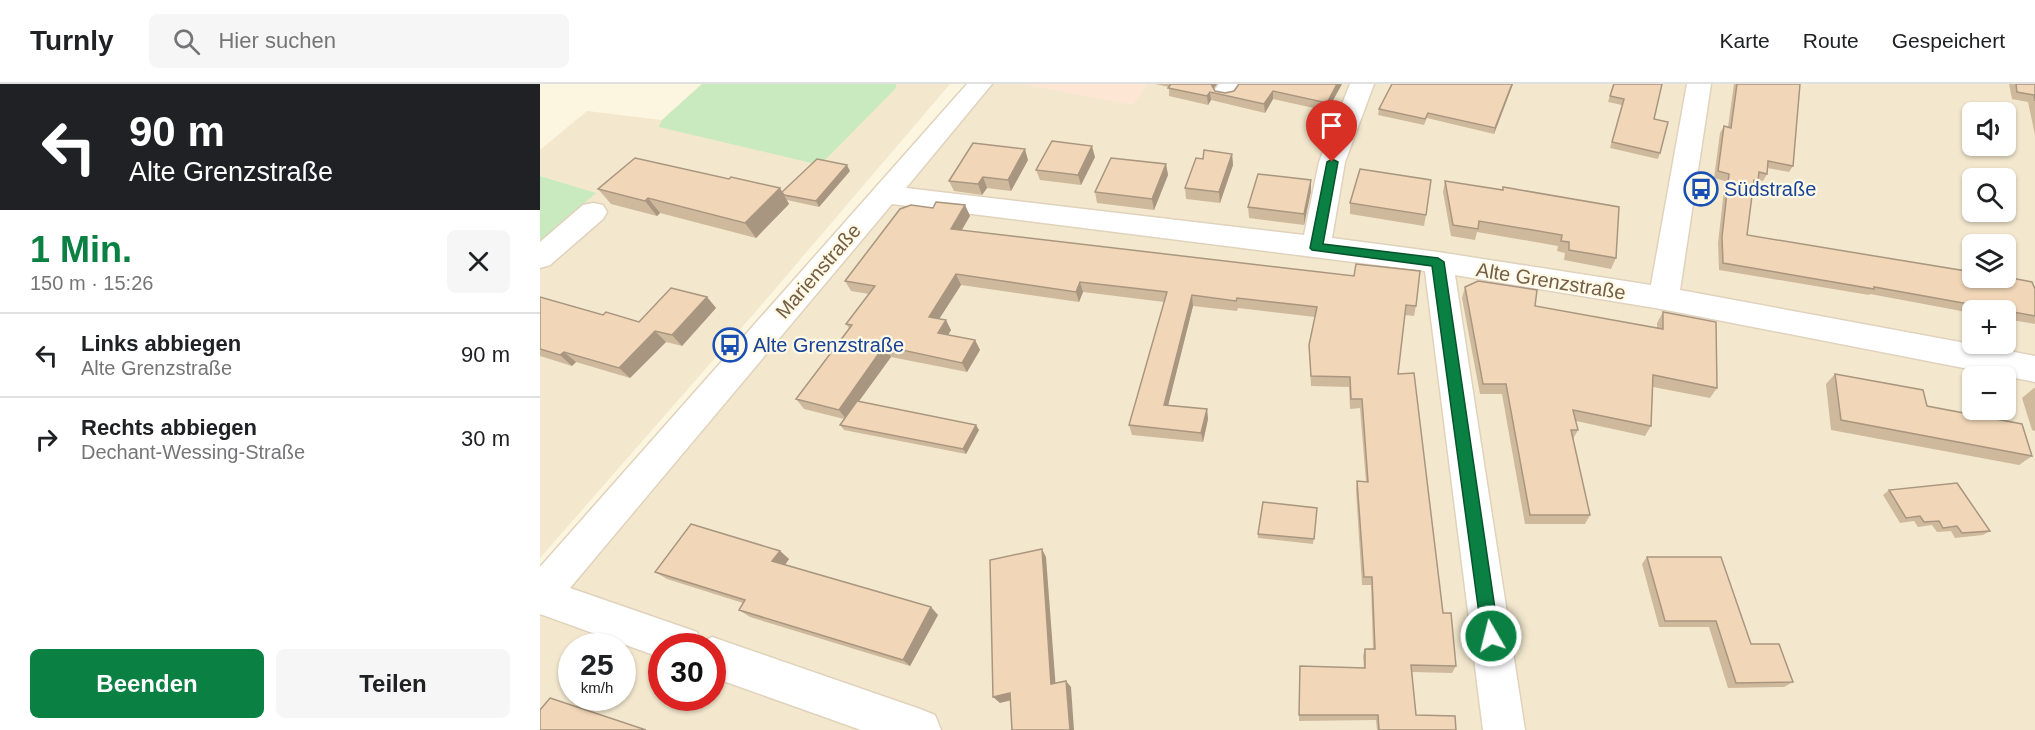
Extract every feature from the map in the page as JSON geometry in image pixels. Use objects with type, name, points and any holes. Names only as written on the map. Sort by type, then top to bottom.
[{"type":"street","name":"Marienstraße","points":[[540,596],[980,84]]},
{"type":"street","points":[[1316,248],[1332,162],[1362,84]]},
{"type":"street","points":[[1664,299],[1699,84]]},
{"type":"street","name":"Alte Grenzstraße","points":[[884,194],[1037,215],[1438,262],[1664,299],[2035,369]]},
{"type":"street","points":[[540,258],[593,212]]},
{"type":"street","points":[[1438,262],[1504,730]]},
{"type":"street","points":[[540,596],[648,634]]},
{"type":"street","points":[[726,662],[920,730]]},
{"type":"shaded area","points":[[702,84],[950,84],[764,302],[540,558],[540,241],[595,193],[540,176],[540,150],[587,111],[662,120]]},
{"type":"shaded area","points":[[986,84],[2035,84],[2035,730],[540,730],[540,595]]},
{"type":"shaded area","points":[[1021,84],[1148,84],[1133,105]]},
{"type":"green space","points":[[702,84],[896,84],[896,88],[820,165],[659,127],[662,120]]},
{"type":"green space","points":[[540,176],[596,193],[540,241]]},
{"type":"building","points":[[1171,84],[1211,84],[1215,91],[1225,93],[1234,91],[1239,84],[1337,84],[1327,103],[1273,91],[1264,104],[1210,92],[1207,96],[1168,88]]},
{"type":"building","points":[[1392,84],[1512,84],[1495,128],[1428,113],[1425,119],[1379,109]]},
{"type":"building","points":[[1614,84],[1662,84],[1654,119],[1668,122],[1660,153],[1612,142],[1624,99],[1610,96]]},
{"type":"building","points":[[1737,84],[1800,84],[1793,166],[1768,161],[1767,174],[1759,172],[1758,181],[1754,180],[1747,235],[1962,270],[1962,288],[2016,288],[2016,279],[2032,282],[2035,289],[2035,316],[2016,313],[2016,300],[1962,300],[1962,303],[1723,263],[1722,237],[1729,174],[1718,171],[1724,126],[1731,128]]},
{"type":"building","points":[[2016,84],[2035,84],[2035,101],[2034,95],[2017,92]]},
{"type":"building","points":[[1052,141],[1092,146],[1078,175],[1036,170]]},
{"type":"building","points":[[973,143],[1025,149],[1008,180],[983,177],[978,184],[949,181]]},
{"type":"building","points":[[1204,150],[1232,154],[1219,192],[1185,188],[1196,158],[1203,159]]},
{"type":"building","points":[[635,158],[780,188],[745,223],[648,198],[645,201],[598,189]]},
{"type":"building","points":[[1111,158],[1166,164],[1152,199],[1095,192]]},
{"type":"building","points":[[817,159],[847,165],[816,201],[784,195],[782,192]]},
{"type":"building","points":[[1360,169],[1431,180],[1426,215],[1350,203]]},
{"type":"building","points":[[1258,174],[1311,180],[1304,214],[1248,207]]},
{"type":"building","points":[[1445,181],[1503,190],[1503,187],[1619,207],[1616,258],[1569,250],[1569,242],[1561,241],[1562,235],[1479,221],[1478,229],[1453,225]]},
{"type":"building","points":[[936,202],[965,205],[951,229],[1354,276],[1356,264],[1420,271],[1416,306],[1406,305],[1398,374],[1414,373],[1443,613],[1451,613],[1456,666],[1411,665],[1416,715],[1455,716],[1456,730],[1379,730],[1378,715],[1299,715],[1300,666],[1365,668],[1365,649],[1375,649],[1372,577],[1364,577],[1357,481],[1368,482],[1362,399],[1351,399],[1350,377],[1311,376],[1309,345],[1317,307],[1192,295],[1164,405],[1207,409],[1201,433],[1129,425],[1167,292],[1080,282],[1076,292],[956,274],[929,317],[946,320],[938,333],[975,340],[962,363],[884,346],[839,410],[796,399],[852,325],[846,324],[875,286],[845,281],[900,209],[911,205],[933,208]]},
{"type":"building","points":[[1478,281],[1537,290],[1535,306],[1663,329],[1663,312],[1716,322],[1717,388],[1653,375],[1651,426],[1573,410],[1578,430],[1571,430],[1590,515],[1530,515],[1506,384],[1483,384],[1465,287]]},
{"type":"building","points":[[671,288],[707,297],[672,335],[655,331],[619,368],[564,352],[560,355],[540,349],[540,297],[603,315],[606,312],[639,322]]},
{"type":"building","points":[[1835,374],[1923,390],[1927,406],[1962,413],[1962,420],[2001,420],[2022,424],[2032,456],[1841,420]]},
{"type":"building","points":[[857,401],[976,425],[963,449],[840,425]]},
{"type":"building","points":[[1957,483],[1990,531],[1962,533],[1957,526],[1943,528],[1939,521],[1924,522],[1920,516],[1906,518],[1889,490]]},
{"type":"building","points":[[1263,502],[1317,508],[1314,539],[1258,534]]},
{"type":"building","points":[[691,524],[780,551],[772,561],[931,607],[903,660],[739,610],[745,600],[655,572]]},
{"type":"building","points":[[1042,549],[1051,684],[1066,681],[1070,730],[1012,730],[1010,693],[993,697],[990,560]]},
{"type":"building","points":[[1647,557],[1721,557],[1751,644],[1779,644],[1793,682],[1736,683],[1716,621],[1665,621]]},
{"type":"building","points":[[550,698],[558,701],[558,711],[589,711],[646,730],[540,730],[540,710]]},
{"type":"place","name":"Südstraße","points":[[1701,189]]},
{"type":"place","name":"Alte Grenzstraße","points":[[730,345]]},
{"type":"route","points":[[1332,162],[1316,248],[1438,262],[1491,636]]}]
